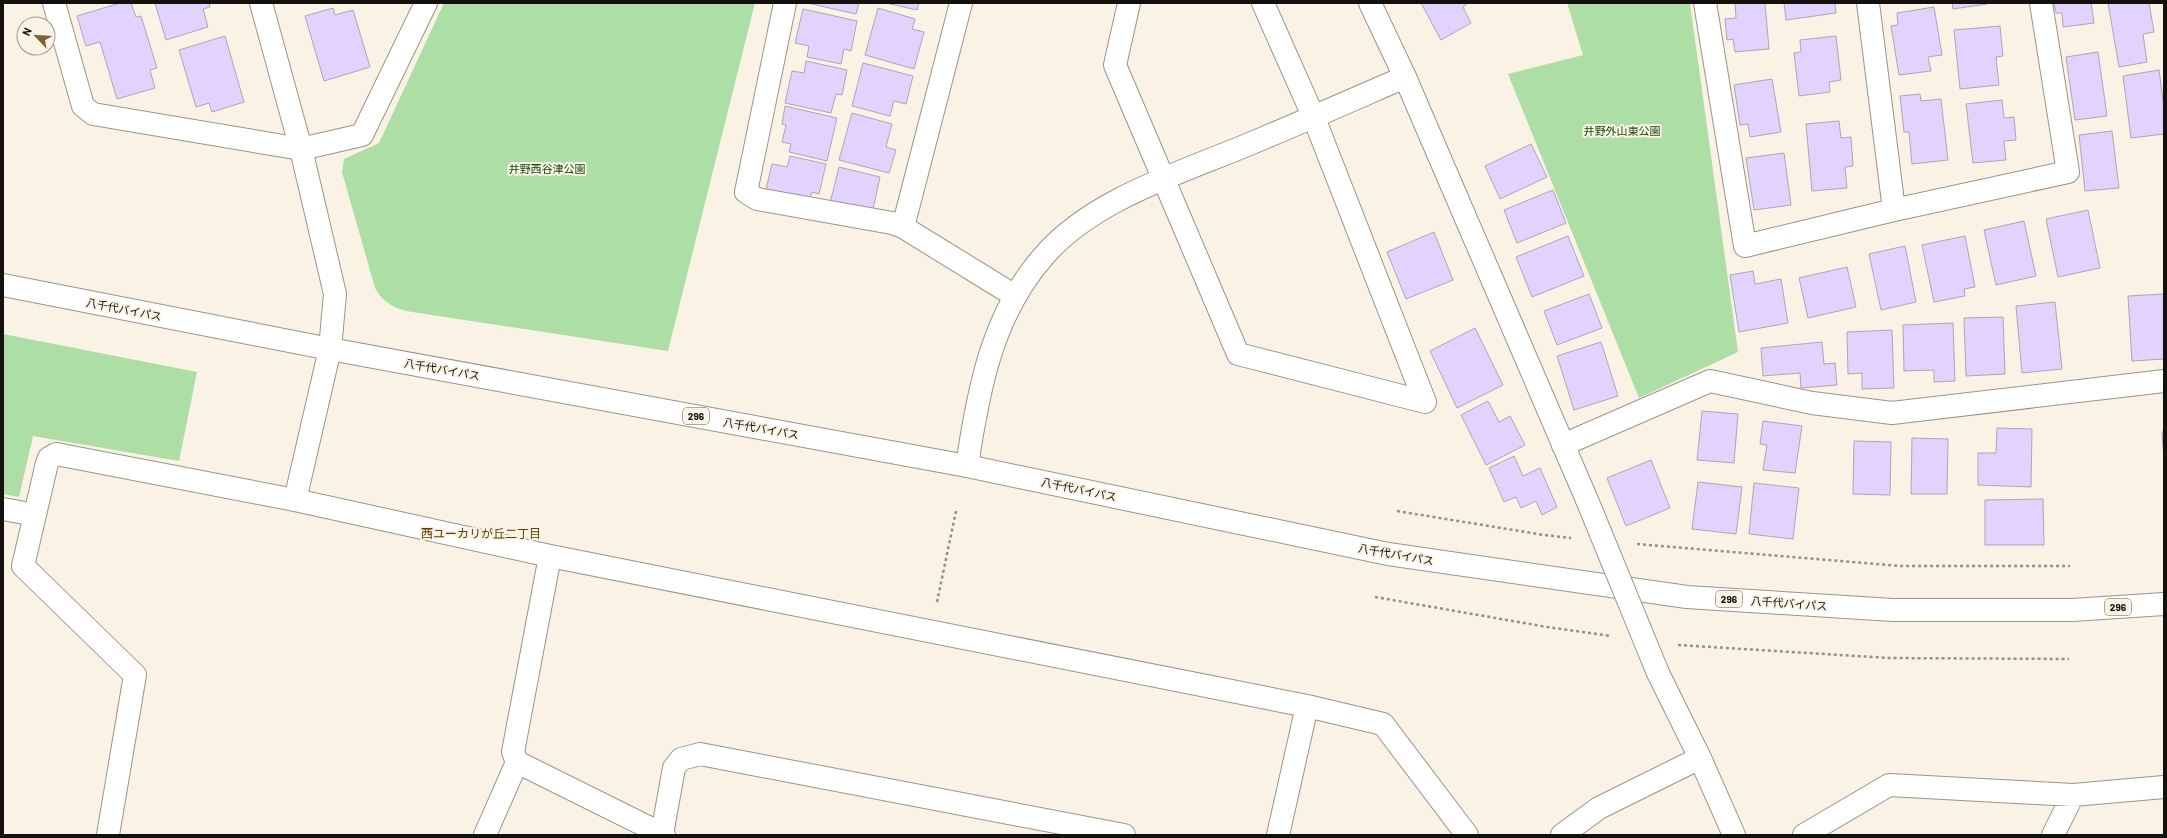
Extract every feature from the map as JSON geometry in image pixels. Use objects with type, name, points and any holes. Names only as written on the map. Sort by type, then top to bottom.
[{"type":"main road","points":[[54,3],[83,106],[93,114],[301,149],[362,135],[426,3]]},
{"type":"main road","points":[[261,3],[301,149],[335,294],[330,349],[296,500]]},
{"type":"main road","points":[[785,3],[746,192],[757,199],[892,223],[903,227],[1015,296]]},
{"type":"main road","points":[[903,227],[961,3]]},
{"type":"main road","points":[[1129,3],[1115,65],[1238,354],[1425,402],[1314,118],[1263,3]]},
{"type":"main road","points":[[1370,3],[1405,77],[1587,500],[1658,673],[1700,758],[1734,835]]},
{"type":"main road","points":[[1705,3],[1745,246],[1894,210],[2068,172],[2041,3]]},
{"type":"main road","points":[[1868,3],[1894,210]]},
{"type":"main road","points":[[967,466],[974,422],[986,365],[995,338],[1015,296],[1043,256],[1071,230],[1106,206],[1163,179],[1314,118],[1405,77]]},
{"type":"main road","name":"八千代バイパス","points":[[3,285],[330,349],[967,466],[1388,554],[1687,597],[1893,610],[2072,610],[2164,604]]},
{"type":"main road","points":[[1563,445],[1710,381],[1812,403],[1892,413],[2164,381]]},
{"type":"main road","points":[[108,835],[136,676],[23,566],[47,463],[49,458],[56,454],[296,500],[550,556],[1307,706],[1383,724],[1467,835]]},
{"type":"main road","points":[[3,509],[35,515]]},
{"type":"main road","points":[[550,556],[513,752],[517,762],[663,834],[674,768],[681,759],[700,754],[1124,835]]},
{"type":"main road","points":[[1278,835],[1307,706]]},
{"type":"main road","points":[[1562,835],[1599,808],[1700,758]]},
{"type":"main road","points":[[486,835],[517,762]]},
{"type":"main road","points":[[1804,835],[1889,785],[2073,795],[2164,787]]},
{"type":"main road","points":[[2053,835],[2073,795]]},
{"type":"path","points":[[931,632],[956,511]]},
{"type":"path","points":[[1397,511],[1544,536],[1575,538]]},
{"type":"path","points":[[1630,544],[1899,566],[2070,566]]},
{"type":"path","points":[[1375,597],[1548,627],[1616,636]]},
{"type":"path","points":[[1676,644],[1889,658],[2069,659]]},
{"type":"green space","name":"井野西谷津公園","points":[[444,3],[755,3],[668,351],[406,311],[388,303],[378,293],[375,288],[342,172],[344,159],[379,143]]},
{"type":"green space","name":"井野外山東公園","points":[[1567,3],[1690,3],[1738,352],[1639,398],[1508,74],[1583,55]]},
{"type":"green space","points":[[3,334],[197,372],[179,461],[33,436],[19,497],[3,494]]},
{"type":"building","points":[[120,3],[131,3],[136,17],[141,16],[157,68],[150,70],[155,88],[117,99],[100,42],[86,46],[77,16]]},
{"type":"building","points":[[155,3],[209,3],[210,7],[203,9],[208,27],[166,40]]},
{"type":"building","points":[[807,3],[859,3],[856,14]]},
{"type":"building","points":[[886,3],[919,3],[917,10]]},
{"type":"building","points":[[1421,3],[1468,3],[1463,7],[1471,23],[1441,40]]},
{"type":"building","points":[[1735,3],[1765,3],[1769,49],[1735,52],[1733,39],[1727,40],[1725,19],[1736,18]]},
{"type":"building","points":[[1784,3],[1835,3],[1836,13],[1786,20]]},
{"type":"building","points":[[1952,3],[1987,3],[1987,4],[1953,9]]},
{"type":"building","points":[[2054,3],[2091,3],[2094,23],[2063,27],[2062,13],[2056,13]]},
{"type":"building","points":[[2108,3],[2149,3],[2154,32],[2143,34],[2147,62],[2119,67]]},
{"type":"building","points":[[1934,7],[1942,55],[1928,57],[1931,71],[1899,75],[1891,26],[1898,25],[1897,13]]},
{"type":"building","points":[[333,8],[335,15],[353,10],[370,67],[324,81],[305,16]]},
{"type":"building","points":[[878,8],[915,19],[912,29],[924,32],[914,69],[865,55]]},
{"type":"building","points":[[803,9],[857,21],[851,51],[844,49],[841,64],[807,57],[809,46],[795,43]]},
{"type":"building","points":[[2000,26],[2003,56],[1996,57],[1999,85],[1960,89],[1954,30]]},
{"type":"building","points":[[225,36],[244,102],[212,112],[209,103],[196,107],[179,50]]},
{"type":"building","points":[[1836,36],[1841,80],[1829,82],[1830,92],[1799,96],[1794,53],[1801,52],[1800,40]]},
{"type":"building","points":[[2098,52],[2107,116],[2075,120],[2066,57]]},
{"type":"building","points":[[806,61],[847,70],[842,95],[836,94],[831,113],[785,103],[792,71],[804,73]]},
{"type":"building","points":[[863,63],[913,76],[906,104],[894,101],[890,116],[852,106]]},
{"type":"building","points":[[2159,70],[2164,108],[2164,134],[2131,138],[2123,76]]},
{"type":"building","points":[[1772,79],[1781,132],[1750,137],[1748,124],[1740,125],[1734,85]]},
{"type":"building","points":[[1920,94],[1921,101],[1941,99],[1948,160],[1912,164],[1909,132],[1904,132],[1900,96]]},
{"type":"building","points":[[2002,100],[2004,118],[2014,117],[2016,140],[2004,141],[2006,160],[1973,163],[1966,104]]},
{"type":"building","points":[[785,106],[837,118],[827,161],[789,152],[791,144],[782,142],[786,125],[782,124]]},
{"type":"building","points":[[852,113],[892,124],[886,147],[896,150],[889,173],[839,160]]},
{"type":"building","points":[[1839,121],[1841,138],[1851,137],[1853,166],[1845,167],[1847,188],[1812,191],[1806,124]]},
{"type":"building","points":[[2112,131],[2119,188],[2085,191],[2079,135]]},
{"type":"building","points":[[1531,144],[1547,177],[1500,199],[1485,166]]},
{"type":"building","points":[[1784,153],[1791,205],[1754,210],[1746,158]]},
{"type":"building","points":[[790,156],[826,164],[819,194],[812,192],[810,199],[766,189],[772,164],[787,167]]},
{"type":"building","points":[[839,167],[880,177],[872,214],[830,203]]},
{"type":"building","points":[[1553,190],[1566,223],[1517,243],[1504,210]]},
{"type":"building","points":[[2088,210],[2100,268],[2058,277],[2046,219]]},
{"type":"building","points":[[2024,221],[2036,276],[1996,285],[1984,230]]},
{"type":"building","points":[[1434,232],[1453,280],[1406,299],[1387,252]]},
{"type":"building","points":[[1568,236],[1584,276],[1532,297],[1516,257]]},
{"type":"building","points":[[1965,236],[1975,287],[1964,289],[1965,296],[1934,302],[1922,245]]},
{"type":"building","points":[[1905,246],[1916,302],[1881,310],[1869,254]]},
{"type":"building","points":[[1847,267],[1856,307],[1808,318],[1799,278]]},
{"type":"building","points":[[1753,271],[1755,284],[1781,279],[1788,323],[1739,332],[1730,275]]},
{"type":"building","points":[[1589,294],[1602,328],[1557,345],[1544,311]]},
{"type":"building","points":[[2164,294],[2164,359],[2132,361],[2128,296]]},
{"type":"building","points":[[2055,302],[2062,369],[2022,373],[2016,306]]},
{"type":"building","points":[[2003,317],[2005,374],[1966,376],[1964,318]]},
{"type":"building","points":[[1953,323],[1955,381],[1934,382],[1934,370],[1904,371],[1903,325]]},
{"type":"building","points":[[1475,328],[1503,385],[1457,408],[1430,351]]},
{"type":"building","points":[[1892,330],[1894,388],[1862,389],[1862,373],[1848,374],[1847,332]]},
{"type":"building","points":[[1601,342],[1618,396],[1574,410],[1557,356]]},
{"type":"building","points":[[1822,342],[1824,364],[1835,363],[1837,385],[1801,388],[1800,373],[1763,376],[1761,348]]},
{"type":"building","points":[[1488,401],[1499,422],[1510,416],[1525,445],[1486,465],[1461,415]]},
{"type":"building","points":[[1702,411],[1738,414],[1734,463],[1697,460]]},
{"type":"building","points":[[1763,421],[1802,426],[1795,473],[1763,470],[1767,445],[1760,444]]},
{"type":"building","points":[[1997,428],[2032,429],[2031,487],[1978,485],[1978,453],[1996,453]]},
{"type":"building","points":[[2164,431],[2164,460],[2162,432]]},
{"type":"building","points":[[1912,438],[1948,439],[1947,494],[1911,494]]},
{"type":"building","points":[[1854,441],[1891,442],[1890,495],[1853,494]]},
{"type":"building","points":[[1514,456],[1523,476],[1540,468],[1557,507],[1542,515],[1536,501],[1521,508],[1516,497],[1504,502],[1489,468]]},
{"type":"building","points":[[1651,460],[1670,508],[1626,526],[1607,478]]},
{"type":"building","points":[[1698,482],[1742,487],[1736,534],[1692,529]]},
{"type":"building","points":[[1754,483],[1799,488],[1793,539],[1749,534]]},
{"type":"building","points":[[2043,499],[2044,545],[1985,545],[1985,500]]},
{"type":"district","name":"西ユーカリが丘二丁目","points":[[481,533]]}]
